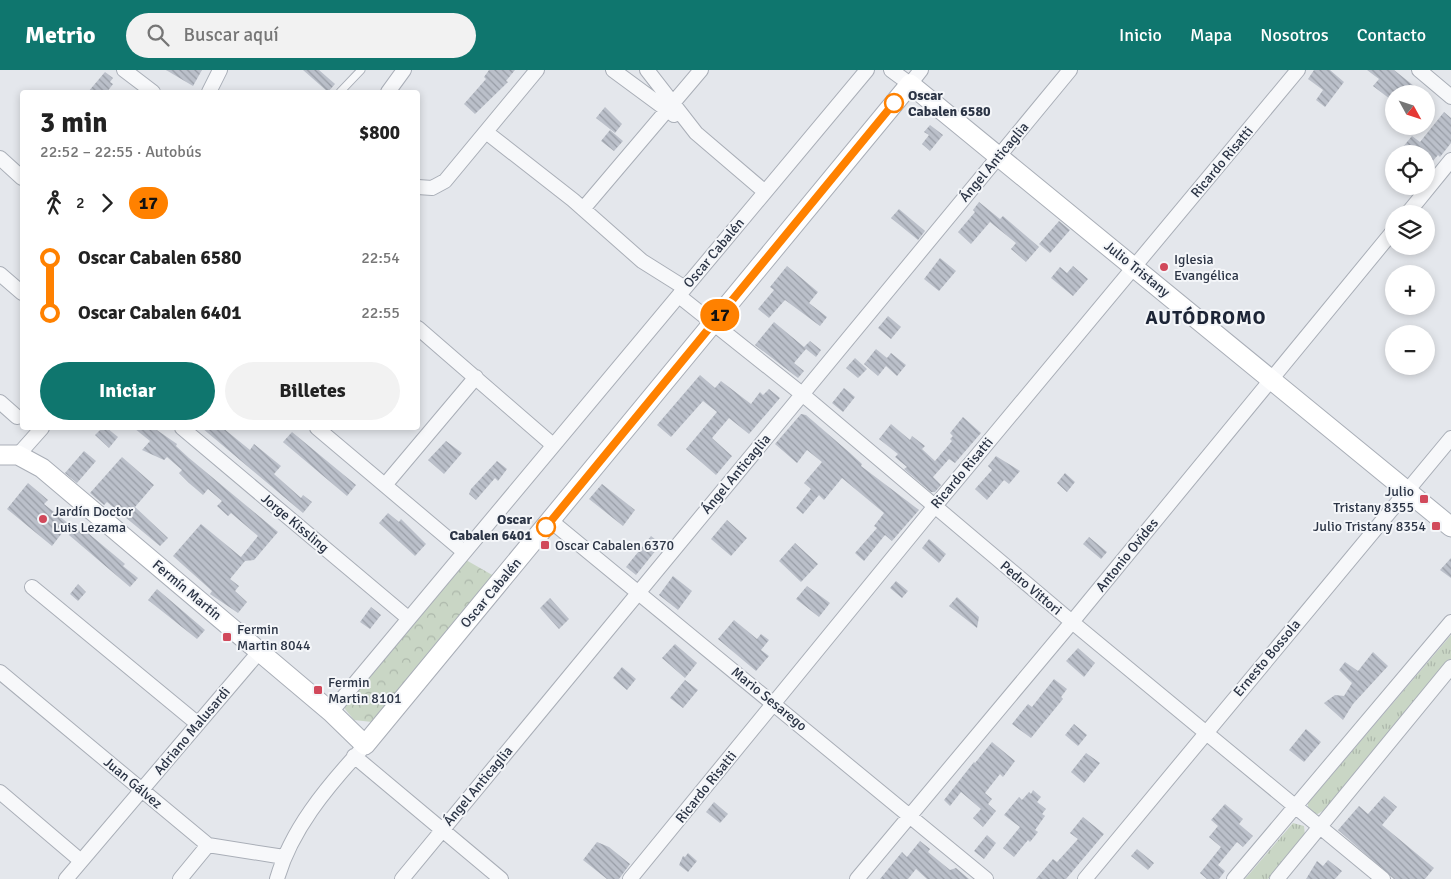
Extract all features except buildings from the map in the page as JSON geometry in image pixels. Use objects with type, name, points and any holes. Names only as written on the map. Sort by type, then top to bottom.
[{"type":"main road","name":"Julio Tristany","points":[[915,77],[998,156],[1451,527]]},
{"type":"main road","name":"Oscar Cabalén","points":[[360,751],[915,77]]},
{"type":"main road","name":"Fermín Martín","points":[[9,455],[42,468],[330,712],[360,751]]},
{"type":"street","points":[[124,70],[150,90]]},
{"type":"street","points":[[210,90],[220,70]]},
{"type":"street","points":[[389,90],[404,70]]},
{"type":"street","points":[[420,187],[432,188],[445,181],[537,70]]},
{"type":"street","points":[[613,70],[671,105]]},
{"type":"street","points":[[647,70],[671,105],[696,133],[765,192]]},
{"type":"street","points":[[584,210],[701,70]]},
{"type":"street","name":"Oscar Cabalén","points":[[330,712],[867,70]]},
{"type":"street","name":"Julio Tristany","points":[[891,70],[915,77]]},
{"type":"street","name":"Ángel Anticaglia","points":[[402,879],[1070,70]]},
{"type":"street","name":"Ricardo Risatti","points":[[630,879],[935,506],[1298,70]]},
{"type":"street","points":[[1420,70],[1451,97]]},
{"type":"street","name":"Pedro Vittori","points":[[486,132],[584,210],[642,261],[682,292],[713,324],[802,394],[1072,622],[1383,879]]},
{"type":"street","points":[[0,158],[20,176]]},
{"type":"street","points":[[1414,205],[1451,160]]},
{"type":"street","name":"Antonio Ovides","points":[[857,879],[1072,622],[1385,241]]},
{"type":"street","points":[[0,274],[20,291]]},
{"type":"street","points":[[420,330],[552,445]]},
{"type":"street","points":[[385,485],[476,377]]},
{"type":"street","points":[[0,402],[17,417]]},
{"type":"street","points":[[9,455],[40,430]]},
{"type":"street","name":"Jorge Kissling","points":[[184,430],[408,618]]},
{"type":"street","points":[[318,430],[464,552]]},
{"type":"street","name":"Ernesto Bossola","points":[[1085,879],[1451,438]]},
{"type":"street","name":"Mario Sesarego","points":[[551,520],[986,879]]},
{"type":"street","points":[[32,587],[198,724]]},
{"type":"street","points":[[1234,879],[1451,622]]},
{"type":"street","name":"Adriano Malusardi","points":[[66,879],[259,652]]},
{"type":"street","points":[[1277,879],[1451,667]]},
{"type":"street","name":"Juan Gálvez","points":[[0,672],[208,845]]},
{"type":"street","name":"Oscar Cabalén","points":[[277,879],[284,857],[304,822],[360,751]]},
{"type":"street","name":"Fermín Martín","points":[[360,751],[442,830],[501,879]]},
{"type":"street","points":[[0,792],[82,861]]},
{"type":"street","points":[[180,879],[208,845],[284,857]]},
{"type":"lane","points":[[342,90],[361,70]]},
{"type":"green space","points":[[466,560],[494,576],[372,722],[354,720],[345,709],[345,702]]},
{"type":"green space","points":[[1451,635],[1451,659],[1326,809],[1316,815],[1308,809],[1308,803]]},
{"type":"green space","points":[[1293,823],[1304,826],[1305,836],[1268,879],[1245,879]]},
{"type":"bus line","name":"17","points":[[546,527],[894,103]]},
{"type":"place","name":"Oscar Cabalen 6580","points":[[894,103]]},
{"type":"place","name":"Iglesia Evangélica","points":[[1164,267]]},
{"type":"place","name":"Julio Tristany 8355","points":[[1424,499]]},
{"type":"place","name":"Jardín Doctor Luis Lezama","points":[[43,519]]},
{"type":"place","name":"Julio Tristany 8354","points":[[1436,526]]},
{"type":"place","name":"Oscar Cabalen 6401","points":[[546,527]]},
{"type":"place","name":"Oscar Cabalen 6370","points":[[545,545]]},
{"type":"place","name":"Fermin Martin 8044","points":[[227,637]]},
{"type":"place","name":"Fermin Martin 8101","points":[[318,690]]},
{"type":"district","name":"AUTÓDROMO","points":[[1206,318]]}]
